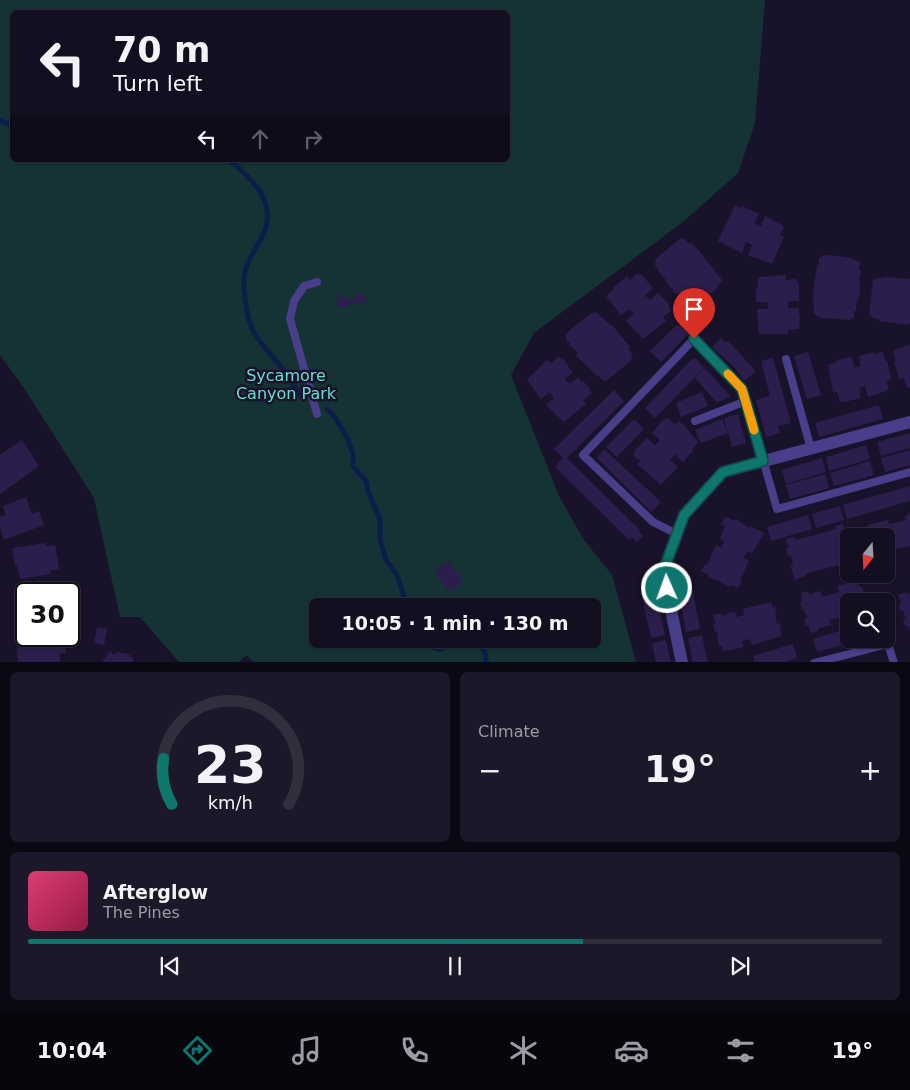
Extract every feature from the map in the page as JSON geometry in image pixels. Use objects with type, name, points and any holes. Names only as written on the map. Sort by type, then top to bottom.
[{"type":"street","points":[[682,662],[663,572],[684,515],[723,472],[910,422]]},
{"type":"lane","points":[[317,282],[304,286],[294,301],[290,319],[317,414]]},
{"type":"lane","points":[[677,534],[653,522],[583,455],[694,339],[742,389],[777,509],[910,472]]},
{"type":"lane","points":[[786,359],[811,448]]},
{"type":"lane","points":[[695,421],[746,401]]},
{"type":"lane","points":[[814,662],[888,644],[894,662]]},
{"type":"green space","name":"Sycamore Canyon Park","points":[[0,0],[765,0],[755,123],[738,173],[683,222],[534,333],[511,375],[559,496],[584,540],[612,575],[636,662],[253,662],[247,655],[238,662],[179,662],[140,617],[120,617],[94,498],[24,388],[0,355]]},
{"type":"building","points":[[735,205],[741,208],[742,206],[759,214],[754,223],[761,226],[765,216],[784,226],[780,235],[784,237],[772,264],[748,255],[752,245],[746,242],[742,253],[718,241]]},
{"type":"building","points":[[681,238],[684,238],[689,244],[691,242],[722,280],[716,289],[695,307],[691,307],[686,301],[685,303],[678,293],[676,294],[654,264],[659,256]]},
{"type":"building","points":[[829,255],[851,258],[860,262],[859,299],[857,299],[854,318],[851,318],[851,320],[822,318],[814,314],[813,295],[817,265],[819,265],[819,258]]},
{"type":"building","points":[[638,273],[653,288],[645,295],[650,300],[658,293],[668,303],[671,311],[663,317],[666,321],[643,339],[626,321],[634,314],[629,309],[621,315],[606,296],[627,276],[630,280]]},
{"type":"building","points":[[786,275],[786,280],[796,279],[799,286],[799,301],[788,301],[788,308],[799,308],[799,329],[788,330],[788,334],[759,334],[757,309],[768,309],[767,302],[756,302],[758,277]]},
{"type":"building","points":[[884,277],[910,279],[910,323],[908,325],[879,321],[879,319],[871,318],[872,315],[869,315],[873,280]]},
{"type":"building","points":[[361,293],[362,296],[366,295],[367,301],[339,308],[336,297],[346,295],[347,300],[356,298],[355,295]]},
{"type":"building","points":[[593,312],[596,312],[611,324],[630,347],[628,348],[633,355],[631,356],[633,358],[628,363],[606,381],[603,381],[598,375],[596,376],[588,368],[576,355],[578,353],[569,345],[565,338],[567,337],[565,335],[571,329]]},
{"type":"building","points":[[683,321],[693,331],[661,362],[650,351]]},
{"type":"building","points":[[721,338],[726,343],[728,341],[756,371],[744,381],[734,367],[712,347]]},
{"type":"building","points":[[910,344],[910,387],[907,388],[904,378],[899,379],[893,351]]},
{"type":"building","points":[[808,352],[821,395],[807,399],[794,356]]},
{"type":"building","points":[[873,352],[874,354],[883,352],[885,361],[887,361],[891,379],[886,381],[889,390],[868,397],[865,386],[859,388],[861,398],[840,402],[837,392],[833,393],[828,365],[837,362],[837,360],[852,357],[854,368],[861,366],[859,356]]},
{"type":"building","points":[[558,357],[564,360],[573,372],[565,379],[570,384],[578,377],[582,383],[583,381],[589,387],[591,394],[583,401],[586,404],[564,422],[546,405],[554,398],[550,392],[541,399],[527,380],[547,360],[551,363]]},
{"type":"building","points":[[693,358],[704,368],[655,418],[645,408]]},
{"type":"building","points":[[773,358],[791,423],[778,426],[780,433],[766,437],[756,400],[770,396],[761,361]]},
{"type":"building","points":[[705,368],[730,396],[717,403],[695,378]]},
{"type":"building","points":[[614,390],[624,401],[567,458],[640,530],[643,536],[637,542],[632,537],[629,540],[555,467],[563,458],[554,449]]},
{"type":"building","points":[[702,392],[708,406],[681,417],[676,403]]},
{"type":"building","points":[[879,405],[883,419],[819,437],[815,423]]},
{"type":"building","points":[[738,414],[746,443],[732,447],[724,418]]},
{"type":"building","points":[[668,418],[675,425],[678,421],[683,424],[698,442],[683,462],[675,454],[670,460],[678,467],[661,485],[637,464],[640,461],[633,455],[636,452],[634,451],[647,438],[655,445],[660,440],[652,433],[662,421]]},
{"type":"building","points":[[634,419],[644,429],[617,457],[606,447]]},
{"type":"building","points":[[722,419],[728,433],[701,443],[695,430]]},
{"type":"building","points":[[910,433],[910,448],[881,456],[877,442]]},
{"type":"building","points":[[22,440],[39,466],[0,494],[0,455]]},
{"type":"building","points":[[866,445],[870,459],[829,471],[826,457]]},
{"type":"building","points":[[604,449],[661,502],[651,512],[597,458]]},
{"type":"building","points":[[910,450],[910,465],[885,472],[881,458]]},
{"type":"building","points":[[822,458],[826,472],[786,484],[782,470]]},
{"type":"building","points":[[870,461],[874,475],[834,486],[830,473]]},
{"type":"building","points":[[825,474],[829,488],[790,499],[786,485]]},
{"type":"building","points":[[910,486],[910,501],[847,519],[843,505]]},
{"type":"building","points":[[26,497],[32,514],[39,511],[44,525],[4,540],[0,527],[0,517],[6,515],[3,506]]},
{"type":"building","points":[[840,506],[844,520],[816,528],[812,514]]},
{"type":"building","points":[[910,513],[910,546],[895,549],[895,528],[867,528],[867,525],[888,520],[889,524],[906,520],[905,516]]},
{"type":"building","points":[[808,515],[812,529],[771,541],[767,527]]},
{"type":"building","points":[[725,517],[734,521],[736,519],[749,528],[750,526],[764,533],[752,553],[748,551],[744,557],[749,561],[738,588],[730,585],[729,587],[716,579],[708,577],[709,575],[701,571],[705,564],[707,565],[716,545],[721,548],[724,541],[720,538],[725,526],[721,524]]},
{"type":"building","points":[[843,524],[844,528],[840,528],[840,565],[814,571],[795,580],[790,565],[793,564],[791,555],[788,556],[786,549],[789,548],[786,539],[794,537],[795,540],[808,537],[836,529],[835,526]]},
{"type":"building","points":[[46,543],[46,546],[55,545],[59,569],[50,571],[51,574],[20,579],[12,548]]},
{"type":"building","points":[[449,561],[463,582],[449,592],[434,572]]},
{"type":"building","points":[[859,583],[864,593],[840,593],[840,617],[829,620],[831,625],[811,633],[808,625],[806,626],[804,619],[807,618],[800,603],[802,603],[801,593],[808,591],[809,595],[818,591],[821,592],[822,597],[839,592],[837,586]]},
{"type":"building","points":[[692,587],[700,629],[686,632],[678,590]]},
{"type":"building","points":[[906,592],[907,594],[910,593],[910,632],[908,626],[905,626],[903,619],[906,619],[903,610],[900,611],[899,604],[901,603],[898,595]]},
{"type":"building","points":[[656,594],[665,635],[651,638],[642,597]]},
{"type":"building","points":[[771,602],[777,614],[775,615],[777,624],[780,623],[781,636],[752,645],[749,639],[742,641],[744,646],[741,648],[723,651],[722,646],[719,646],[717,631],[715,632],[713,624],[716,623],[713,615],[721,613],[722,616],[735,612],[736,617],[744,615],[743,609]]},
{"type":"building","points":[[97,627],[107,629],[104,645],[94,643]]},
{"type":"building","points":[[839,631],[840,646],[817,652],[813,639]]},
{"type":"building","points":[[702,635],[708,662],[693,662],[688,638]]},
{"type":"building","points":[[666,640],[671,662],[656,662],[652,643]]},
{"type":"building","points":[[793,644],[797,658],[785,662],[755,662],[753,656]]},
{"type":"building","points":[[17,647],[66,647],[66,653],[60,653],[60,662],[18,662]]},
{"type":"building","points":[[110,651],[114,655],[116,652],[128,654],[134,659],[132,662],[102,662]]},
{"type":"waterway","points":[[0,120],[10,125]]},
{"type":"waterway","points":[[231,162],[254,183],[265,201],[267,211],[264,233],[249,261],[245,273],[244,284],[247,312],[253,331],[258,339],[301,396]]},
{"type":"waterway","points":[[327,409],[334,416],[348,439],[353,455],[353,466],[366,481],[368,492],[380,519],[380,540],[386,560],[397,575],[404,598]]},
{"type":"waterway","points":[[435,648],[440,650],[442,648]]},
{"type":"waterway","points":[[482,648],[486,662]]},
{"type":"slow traffic","points":[[728,374],[742,389],[754,430]]},
{"type":"route","points":[[667,588],[663,572],[684,515],[723,472],[763,461],[742,389],[694,339]]}]
